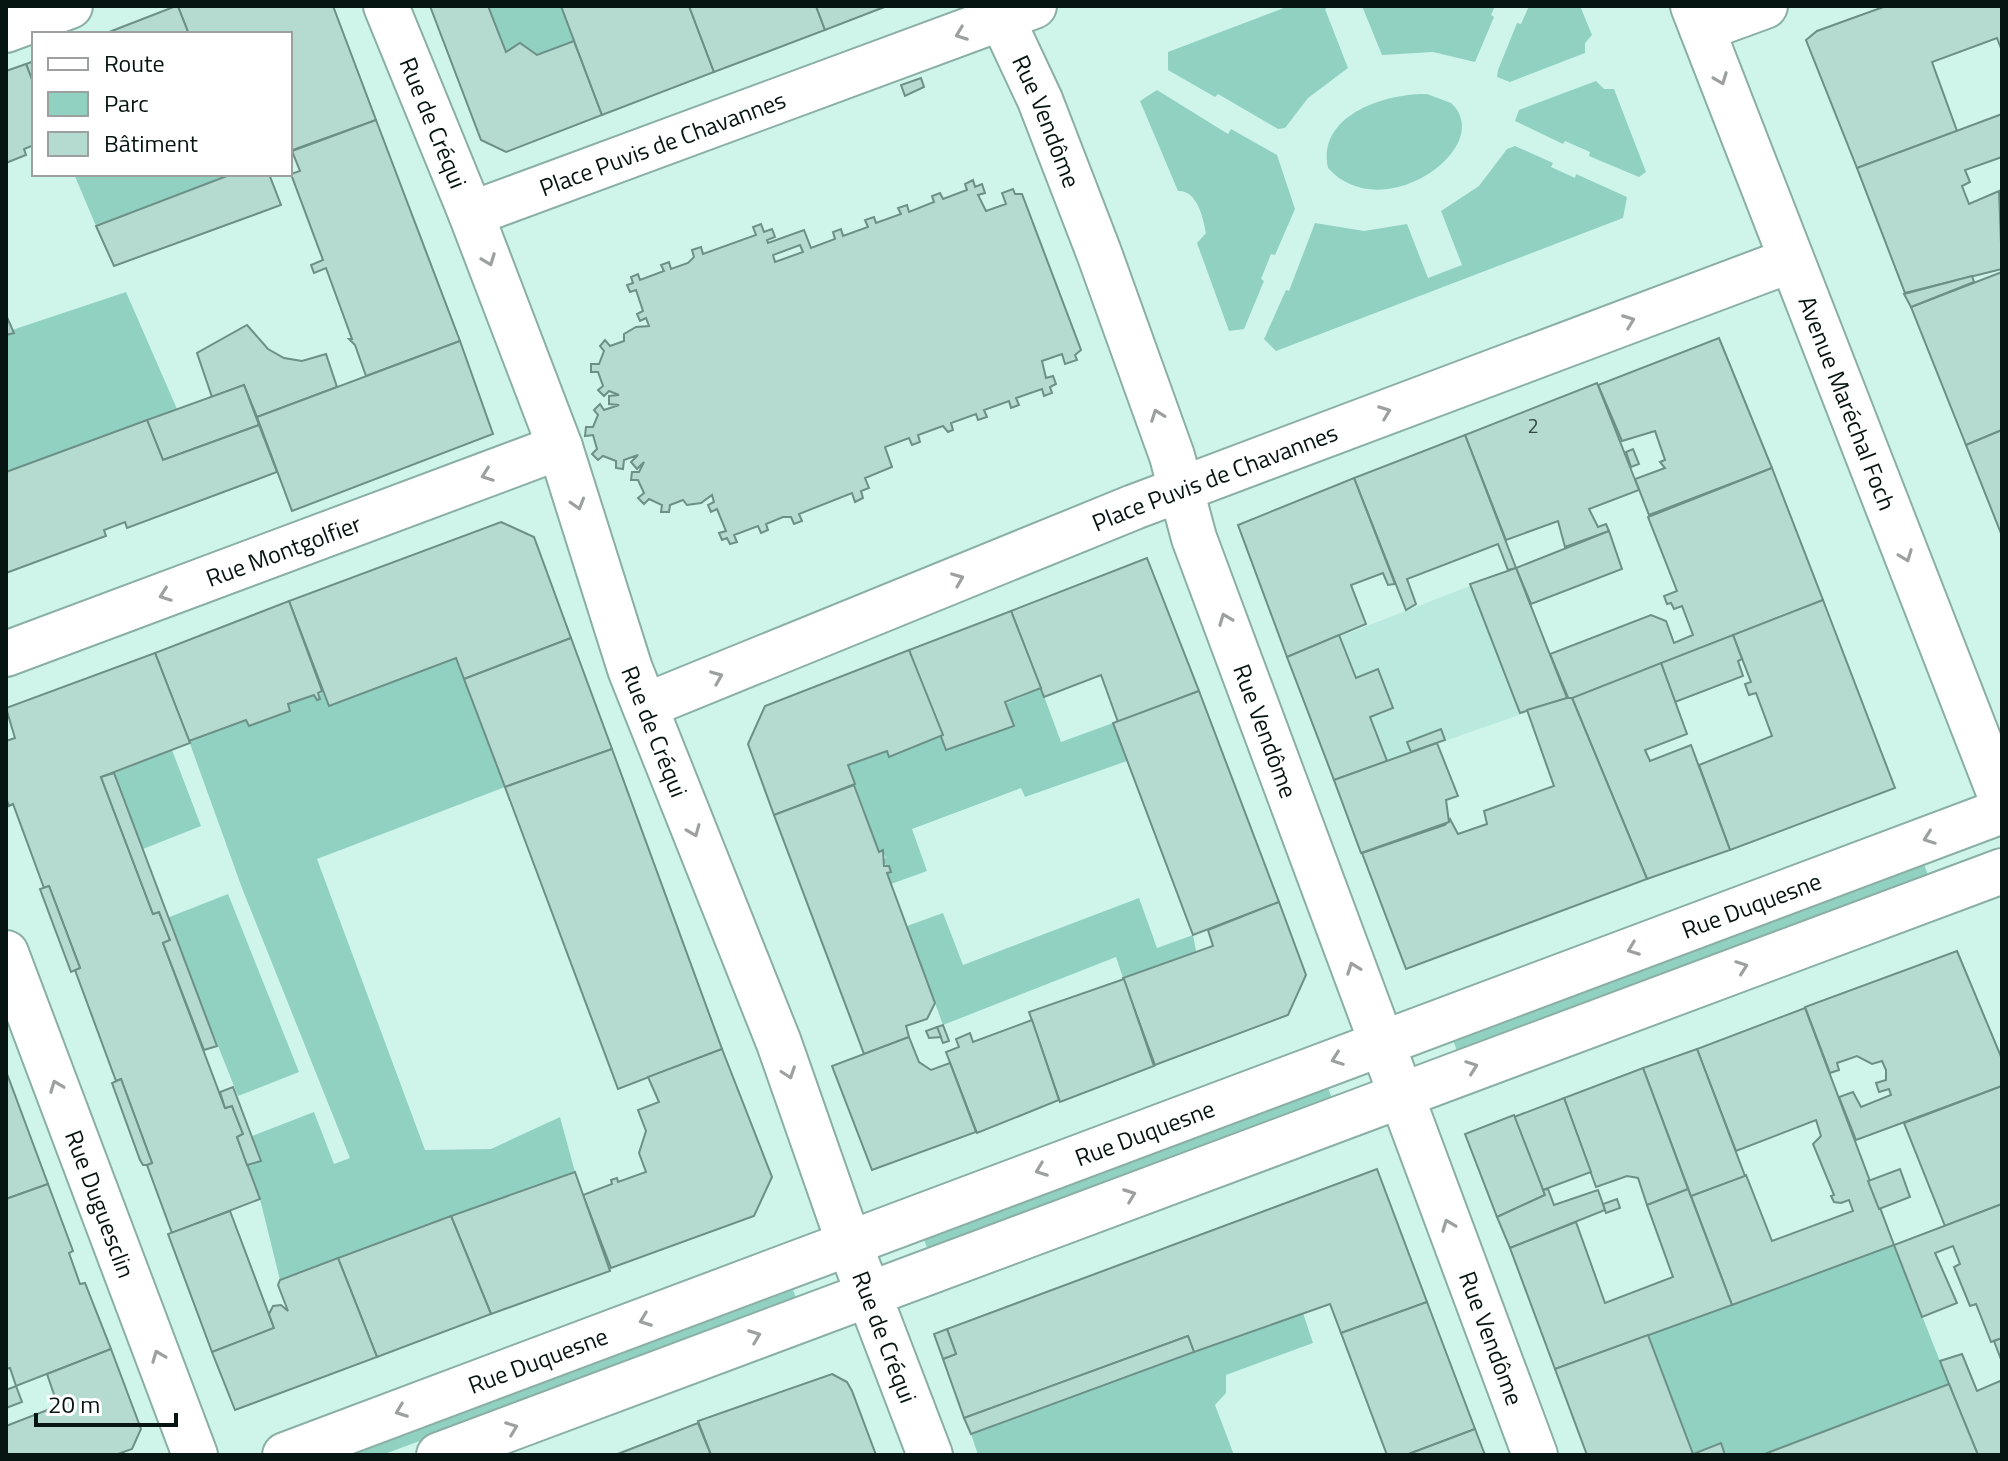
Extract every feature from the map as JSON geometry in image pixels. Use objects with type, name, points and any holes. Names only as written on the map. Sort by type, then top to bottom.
[{"type":"street","points":[[6,30],[70,6]]},
{"type":"street","name":"Rue de Créqui","points":[[386,6],[471,214],[560,447],[630,669],[779,1043],[849,1243],[930,1455]]},
{"type":"street","points":[[1697,18],[1765,6]]},
{"type":"street","name":"Place Puvis de Chavannes","points":[[471,214],[1010,10]]},
{"type":"street","name":"Rue Vendôme","points":[[1010,10],[1040,100],[1099,253],[1181,490],[1194,538],[1535,1455]]},
{"type":"street","name":"Avenue Maréchal Foch","points":[[1697,18],[2002,800]]},
{"type":"street","name":"Place Puvis de Chavannes","points":[[645,706],[1181,490],[1791,260]]},
{"type":"street","name":"Rue Montgolfier","points":[[6,654],[560,447]]},
{"type":"street","name":"Rue Duquesne","points":[[285,1455],[2002,811]]},
{"type":"street","points":[[439,1455],[2002,871]]},
{"type":"street","name":"Rue Duguesclin","points":[[6,953],[195,1455]]},
{"type":"shaded area","points":[[1516,568],[1567,698],[1334,780],[1287,657]]},
{"type":"green space","points":[[488,6],[561,6],[574,41],[537,55],[520,43],[506,52]]},
{"type":"green space","points":[[1289,6],[1331,6],[1325,9],[1348,68],[1308,98],[1285,128],[1278,129],[1218,94],[1215,97],[1168,70],[1168,52]]},
{"type":"green space","points":[[1362,6],[1495,6],[1491,15],[1494,17],[1475,62],[1433,52],[1382,55]]},
{"type":"green space","points":[[1529,6],[1580,6],[1592,35],[1585,43],[1585,53],[1510,82],[1497,77],[1498,70],[1517,23],[1521,24]]},
{"type":"green space","points":[[1596,81],[1604,89],[1614,89],[1646,172],[1639,177],[1589,156],[1590,152],[1565,141],[1563,144],[1515,121],[1519,110]]},
{"type":"green space","points":[[1157,90],[1228,134],[1231,129],[1277,155],[1295,209],[1275,255],[1271,254],[1261,279],[1264,281],[1244,329],[1229,331],[1197,243],[1206,233],[1201,212],[1190,195],[1178,191],[1140,101]]},
{"type":"green space","points":[[1427,94],[1451,103],[1461,121],[1459,140],[1447,159],[1427,174],[1403,186],[1377,190],[1351,184],[1328,168],[1327,150],[1333,134],[1343,121],[1374,103]]},
{"type":"green space","points":[[1515,146],[1553,163],[1551,167],[1575,178],[1576,174],[1627,197],[1623,218],[1276,351],[1264,339],[1286,290],[1289,291],[1315,223],[1364,231],[1407,224],[1428,278],[1462,265],[1441,211],[1479,186],[1507,149]]},
{"type":"green space","points":[[75,176],[227,176],[96,226]]},
{"type":"green space","points":[[126,292],[177,409],[6,472],[6,335],[13,333],[12,330]]},
{"type":"green space","points":[[456,658],[505,787],[317,859],[425,1150],[491,1149],[560,1117],[575,1172],[280,1280],[260,1199],[247,1165],[260,1160],[252,1136],[314,1112],[334,1164],[350,1158],[242,888],[189,741],[314,695],[317,700],[322,691],[329,706]]},
{"type":"green space","points":[[1041,688],[1061,742],[1113,723],[1127,761],[1025,797],[1021,788],[912,829],[927,871],[891,884],[887,873],[891,871],[882,860],[886,858],[883,851],[879,852],[848,765],[887,751],[890,756]]},
{"type":"green space","points":[[172,750],[201,826],[143,849],[114,773]]},
{"type":"green space","points":[[1924,864],[1928,875],[1457,1051],[1453,1040]]},
{"type":"green space","points":[[228,894],[299,1072],[238,1096],[167,918]]},
{"type":"green space","points":[[1139,898],[1157,948],[1193,935],[1196,951],[1123,978],[1116,957],[943,1025],[907,926],[943,913],[963,965]]},
{"type":"green space","points":[[1328,1088],[1332,1098],[928,1250],[924,1240]]},
{"type":"green space","points":[[1894,1245],[1949,1384],[1762,1455],[1725,1455],[1721,1443],[1693,1454],[1648,1335]]},
{"type":"green space","points":[[793,1290],[797,1300],[382,1455],[350,1455]]},
{"type":"green space","points":[[1303,1313],[1313,1343],[1226,1375],[1226,1393],[1215,1405],[1234,1455],[978,1455],[971,1434]]},
{"type":"building","points":[[176,6],[188,32],[109,32]]},
{"type":"building","points":[[178,6],[333,6],[376,120],[292,150],[292,32],[188,32]]},
{"type":"building","points":[[430,6],[488,6],[506,52],[520,43],[537,55],[574,41],[602,115],[506,152],[481,140]]},
{"type":"building","points":[[561,6],[689,6],[714,72],[602,115]]},
{"type":"building","points":[[689,6],[816,6],[825,30],[714,72]]},
{"type":"building","points":[[816,6],[887,6],[825,30]]},
{"type":"building","points":[[1886,6],[2002,6],[2002,51],[1997,38],[1932,62],[1957,131],[1857,168],[1806,40],[1817,31]]},
{"type":"building","points":[[32,62],[32,80],[26,64]]},
{"type":"building","points":[[26,64],[32,80],[32,146],[24,149],[26,155],[6,163],[6,71]]},
{"type":"building","points":[[921,78],[924,87],[905,96],[901,85]]},
{"type":"building","points":[[2002,114],[2002,157],[1965,170],[1970,182],[1962,186],[1969,204],[1999,191],[2002,269],[1905,293],[1857,168]]},
{"type":"building","points":[[376,120],[460,341],[366,376],[355,345],[349,339],[352,339],[326,268],[314,273],[311,265],[323,260],[292,176],[300,171],[292,151]]},
{"type":"building","points":[[227,176],[270,176],[281,205],[114,266],[96,226]]},
{"type":"building","points":[[973,180],[975,187],[982,184],[985,193],[978,195],[986,211],[1006,204],[1002,193],[1013,189],[1015,194],[1022,194],[1081,350],[1075,355],[1077,360],[1065,364],[1062,354],[1042,361],[1046,378],[1053,376],[1056,384],[1050,387],[1052,393],[1044,396],[1042,389],[1016,398],[1019,405],[1011,408],[1009,401],[984,410],[987,417],[978,420],[976,414],[951,423],[953,430],[948,432],[943,426],[918,435],[920,442],[912,445],[909,438],[885,447],[892,467],[865,478],[869,488],[861,491],[863,498],[855,502],[852,493],[799,514],[802,521],[794,524],[791,517],[783,517],[766,524],[768,530],[761,533],[758,526],[734,535],[737,542],[730,544],[727,538],[722,540],[719,533],[726,531],[717,509],[711,512],[708,505],[714,502],[712,495],[701,503],[687,505],[683,500],[670,505],[669,512],[661,512],[662,505],[649,499],[644,504],[638,498],[644,493],[638,480],[631,480],[632,472],[639,472],[644,462],[637,469],[631,462],[638,455],[624,460],[623,469],[616,468],[616,461],[603,456],[598,460],[592,454],[597,449],[593,435],[585,436],[586,427],[593,427],[598,415],[594,410],[600,404],[604,410],[619,405],[609,404],[609,396],[619,395],[609,391],[604,396],[598,390],[603,386],[598,372],[591,372],[591,364],[599,364],[604,351],[600,346],[605,340],[610,346],[624,341],[624,334],[636,327],[649,326],[646,318],[640,321],[637,314],[643,311],[636,290],[630,292],[627,285],[633,283],[631,277],[638,274],[640,280],[664,271],[661,265],[669,262],[671,269],[688,263],[694,257],[692,250],[701,247],[703,254],[756,235],[753,227],[761,224],[764,232],[772,229],[775,237],[767,240],[768,243],[804,230],[811,248],[835,239],[833,232],[841,229],[843,236],[868,227],[865,220],[874,217],[876,223],[901,214],[898,208],[907,205],[909,212],[934,202],[932,196],[940,193],[943,199],[967,190],[965,184]],"holes":[[[800,245],[803,252],[775,262],[773,255]]]},
{"type":"building","points":[[2002,272],[2002,430],[1966,445],[1911,307]]},
{"type":"building","points":[[1972,276],[1974,282],[1911,307],[1904,294]]},
{"type":"building","points":[[6,315],[14,333],[6,335]]},
{"type":"building","points":[[247,325],[268,349],[284,358],[302,361],[326,354],[337,387],[257,417],[244,385],[212,397],[197,353]]},
{"type":"building","points":[[1719,338],[1772,468],[1649,515],[1635,479],[1665,468],[1660,462],[1665,460],[1655,431],[1622,441],[1598,385]]},
{"type":"building","points":[[460,341],[493,434],[292,511],[257,417]]},
{"type":"building","points":[[1597,383],[1639,490],[1589,509],[1598,527],[1606,524],[1609,531],[1565,547],[1558,521],[1506,540],[1465,435]]},
{"type":"building","points":[[244,385],[259,425],[163,460],[147,420]]},
{"type":"building","points":[[147,420],[163,460],[259,425],[277,472],[127,528],[125,522],[104,530],[106,536],[6,573],[6,472]]},
{"type":"building","points":[[2002,430],[2002,536],[1966,445]]},
{"type":"building","points":[[1465,435],[1516,568],[1508,570],[1498,544],[1407,579],[1416,604],[1406,610],[1354,478]]},
{"type":"building","points":[[1633,449],[1639,464],[1631,467],[1626,452]]},
{"type":"building","points":[[1772,468],[1823,600],[1569,700],[1550,654],[1651,615],[1666,621],[1674,643],[1693,635],[1682,606],[1674,609],[1671,603],[1667,604],[1664,596],[1677,591],[1648,517]]},
{"type":"building","points":[[1354,478],[1395,584],[1388,585],[1383,573],[1351,585],[1366,624],[1287,657],[1238,525]]},
{"type":"building","points":[[501,522],[534,537],[571,638],[464,679],[456,658],[329,706],[289,601]]},
{"type":"building","points":[[1609,531],[1622,569],[1531,604],[1516,568]]},
{"type":"building","points":[[1147,558],[1199,691],[1118,722],[1101,675],[1044,697],[1011,611]]},
{"type":"building","points":[[1516,568],[1567,698],[1520,713],[1470,584]]},
{"type":"building","points":[[1823,600],[1895,788],[1730,850],[1699,765],[1772,736],[1756,693],[1749,695],[1745,684],[1751,682],[1733,635]]},
{"type":"building","points":[[289,601],[322,691],[318,693],[320,699],[317,700],[314,695],[288,704],[290,711],[249,726],[246,720],[189,741],[155,653]]},
{"type":"building","points":[[1011,611],[1041,688],[1005,702],[1014,726],[946,750],[909,650]]},
{"type":"building","points":[[1339,635],[1356,678],[1378,669],[1393,708],[1370,717],[1387,761],[1334,780],[1287,657]]},
{"type":"building","points":[[1733,635],[1742,659],[1738,661],[1743,676],[1675,702],[1661,663]]},
{"type":"building","points":[[571,638],[612,749],[505,787],[464,679]]},
{"type":"building","points":[[909,650],[943,735],[889,757],[887,751],[848,765],[855,784],[774,815],[748,744],[765,706]]},
{"type":"building","points":[[155,653],[190,743],[101,777],[153,914],[159,912],[170,940],[163,943],[225,1108],[232,1106],[243,1134],[237,1137],[260,1199],[172,1233],[147,1165],[152,1163],[121,1079],[116,1081],[75,970],[80,968],[49,886],[44,888],[13,804],[9,806],[6,798],[6,741],[15,738],[6,708]]},
{"type":"building","points":[[1661,663],[1687,734],[1645,750],[1650,761],[1691,745],[1730,850],[1647,879],[1572,698]]},
{"type":"building","points":[[1199,691],[1279,902],[1193,935],[1113,723]]},
{"type":"building","points":[[1572,698],[1647,879],[1406,969],[1362,853],[1445,825],[1450,819],[1458,834],[1487,824],[1484,811],[1554,786],[1527,710]]},
{"type":"building","points":[[1441,729],[1445,740],[1411,752],[1407,742]]},
{"type":"building","points":[[1437,743],[1458,796],[1446,800],[1449,822],[1361,853],[1334,780]]},
{"type":"building","points":[[612,749],[722,1049],[618,1089],[505,787]]},
{"type":"building","points":[[114,773],[217,1046],[204,1050],[163,943],[170,940],[159,912],[153,914],[101,777]]},
{"type":"building","points":[[854,785],[879,852],[883,850],[884,866],[889,866],[891,872],[887,873],[935,1003],[927,1019],[906,1026],[909,1037],[864,1054],[774,815]]},
{"type":"building","points":[[49,886],[80,968],[71,972],[40,889]]},
{"type":"building","points":[[1279,902],[1306,975],[1288,1015],[1155,1065],[1123,978],[1213,946],[1208,930]]},
{"type":"building","points":[[1957,951],[2002,1059],[2002,1086],[1856,1140],[1839,1097],[1853,1092],[1861,1107],[1891,1095],[1889,1089],[1879,1092],[1876,1083],[1886,1080],[1886,1070],[1882,1061],[1872,1064],[1857,1056],[1837,1063],[1839,1070],[1830,1073],[1805,1007]]},
{"type":"building","points":[[1124,979],[1154,1066],[1060,1102],[1029,1012]]},
{"type":"building","points":[[1805,1008],[1894,1245],[1732,1305],[1691,1196],[1746,1175],[1772,1241],[1853,1211],[1849,1200],[1834,1202],[1831,1196],[1834,1195],[1813,1144],[1821,1136],[1816,1120],[1736,1151],[1697,1049]]},
{"type":"building","points":[[1032,1020],[1059,1100],[977,1133],[946,1052],[959,1047],[956,1039],[970,1033],[973,1042]]},
{"type":"building","points":[[943,1025],[949,1041],[943,1043],[937,1027]]},
{"type":"building","points":[[937,1027],[941,1037],[929,1038],[926,1031]]},
{"type":"building","points":[[909,1037],[919,1062],[931,1070],[950,1063],[976,1132],[872,1170],[832,1066]]},
{"type":"building","points":[[722,1049],[772,1177],[754,1216],[611,1268],[583,1195],[612,1184],[611,1180],[617,1178],[618,1182],[646,1172],[639,1153],[646,1131],[638,1110],[659,1102],[648,1077]]},
{"type":"building","points":[[1697,1049],[1745,1176],[1691,1196],[1643,1068]]},
{"type":"building","points":[[1643,1068],[1688,1189],[1647,1205],[1638,1178],[1627,1176],[1596,1187],[1564,1098]]},
{"type":"building","points":[[6,1071],[48,1184],[6,1199]]},
{"type":"building","points":[[121,1079],[152,1163],[147,1165],[140,1160],[112,1083]]},
{"type":"building","points":[[2002,1086],[2002,1204],[1945,1226],[1904,1123]]},
{"type":"building","points":[[233,1087],[261,1161],[247,1165],[237,1137],[243,1134],[232,1106],[225,1108],[220,1092]]},
{"type":"building","points":[[1564,1098],[1591,1172],[1543,1190],[1514,1117]]},
{"type":"building","points":[[1514,1115],[1545,1195],[1497,1217],[1465,1134]]},
{"type":"building","points":[[1377,1169],[1427,1302],[1341,1333],[1330,1304],[1194,1352],[1188,1336],[964,1418],[943,1359],[956,1354],[947,1329]]},
{"type":"building","points":[[1900,1169],[1910,1197],[1879,1209],[1868,1181]]},
{"type":"building","points":[[575,1172],[610,1271],[491,1314],[451,1216]]},
{"type":"building","points":[[48,1184],[73,1251],[69,1253],[80,1284],[85,1283],[111,1349],[16,1386],[10,1368],[6,1369],[6,1199]]},
{"type":"building","points":[[1548,1189],[1554,1205],[1598,1190],[1605,1210],[1510,1248],[1497,1217],[1545,1195],[1543,1190]]},
{"type":"building","points":[[1688,1189],[1732,1305],[1555,1369],[1510,1248],[1576,1222],[1605,1303],[1673,1277],[1647,1205]]},
{"type":"building","points":[[1617,1199],[1620,1208],[1606,1213],[1603,1204]]},
{"type":"building","points":[[2002,1204],[2002,1338],[1991,1342],[1976,1304],[1970,1306],[1954,1267],[1960,1264],[1953,1246],[1935,1253],[1957,1303],[1922,1317],[1894,1245]]},
{"type":"building","points":[[230,1211],[274,1328],[212,1352],[168,1234]]},
{"type":"building","points":[[451,1216],[491,1314],[377,1357],[338,1258]]},
{"type":"building","points":[[338,1258],[377,1357],[235,1410],[212,1352],[274,1328],[269,1314],[273,1306],[281,1305],[288,1311],[278,1285],[280,1280]]},
{"type":"building","points":[[1427,1302],[1475,1429],[1406,1455],[1387,1455],[1341,1333]]},
{"type":"building","points":[[947,1329],[956,1354],[943,1359],[934,1334]]},
{"type":"building","points":[[1648,1335],[1693,1454],[1587,1455],[1555,1369]]},
{"type":"building","points":[[1188,1336],[1194,1352],[971,1434],[964,1418]]},
{"type":"building","points":[[2002,1338],[2002,1362],[1994,1341]]},
{"type":"building","points":[[111,1349],[141,1429],[132,1449],[115,1455],[6,1455],[6,1426],[58,1406],[47,1374]]},
{"type":"building","points":[[1962,1354],[1977,1391],[2000,1381],[2002,1385],[2002,1455],[1978,1455],[1963,1420],[1940,1361]]},
{"type":"building","points":[[832,1374],[847,1382],[852,1391],[876,1455],[711,1455],[698,1421]]},
{"type":"building","points":[[1949,1384],[1978,1455],[1762,1455]]},
{"type":"building","points":[[16,1386],[22,1402],[6,1408],[6,1390]]},
{"type":"building","points":[[698,1423],[711,1455],[615,1455]]},
{"type":"building","points":[[1475,1429],[1485,1455],[1406,1455]]},
{"type":"building","points":[[1721,1443],[1725,1455],[1693,1454]]}]
